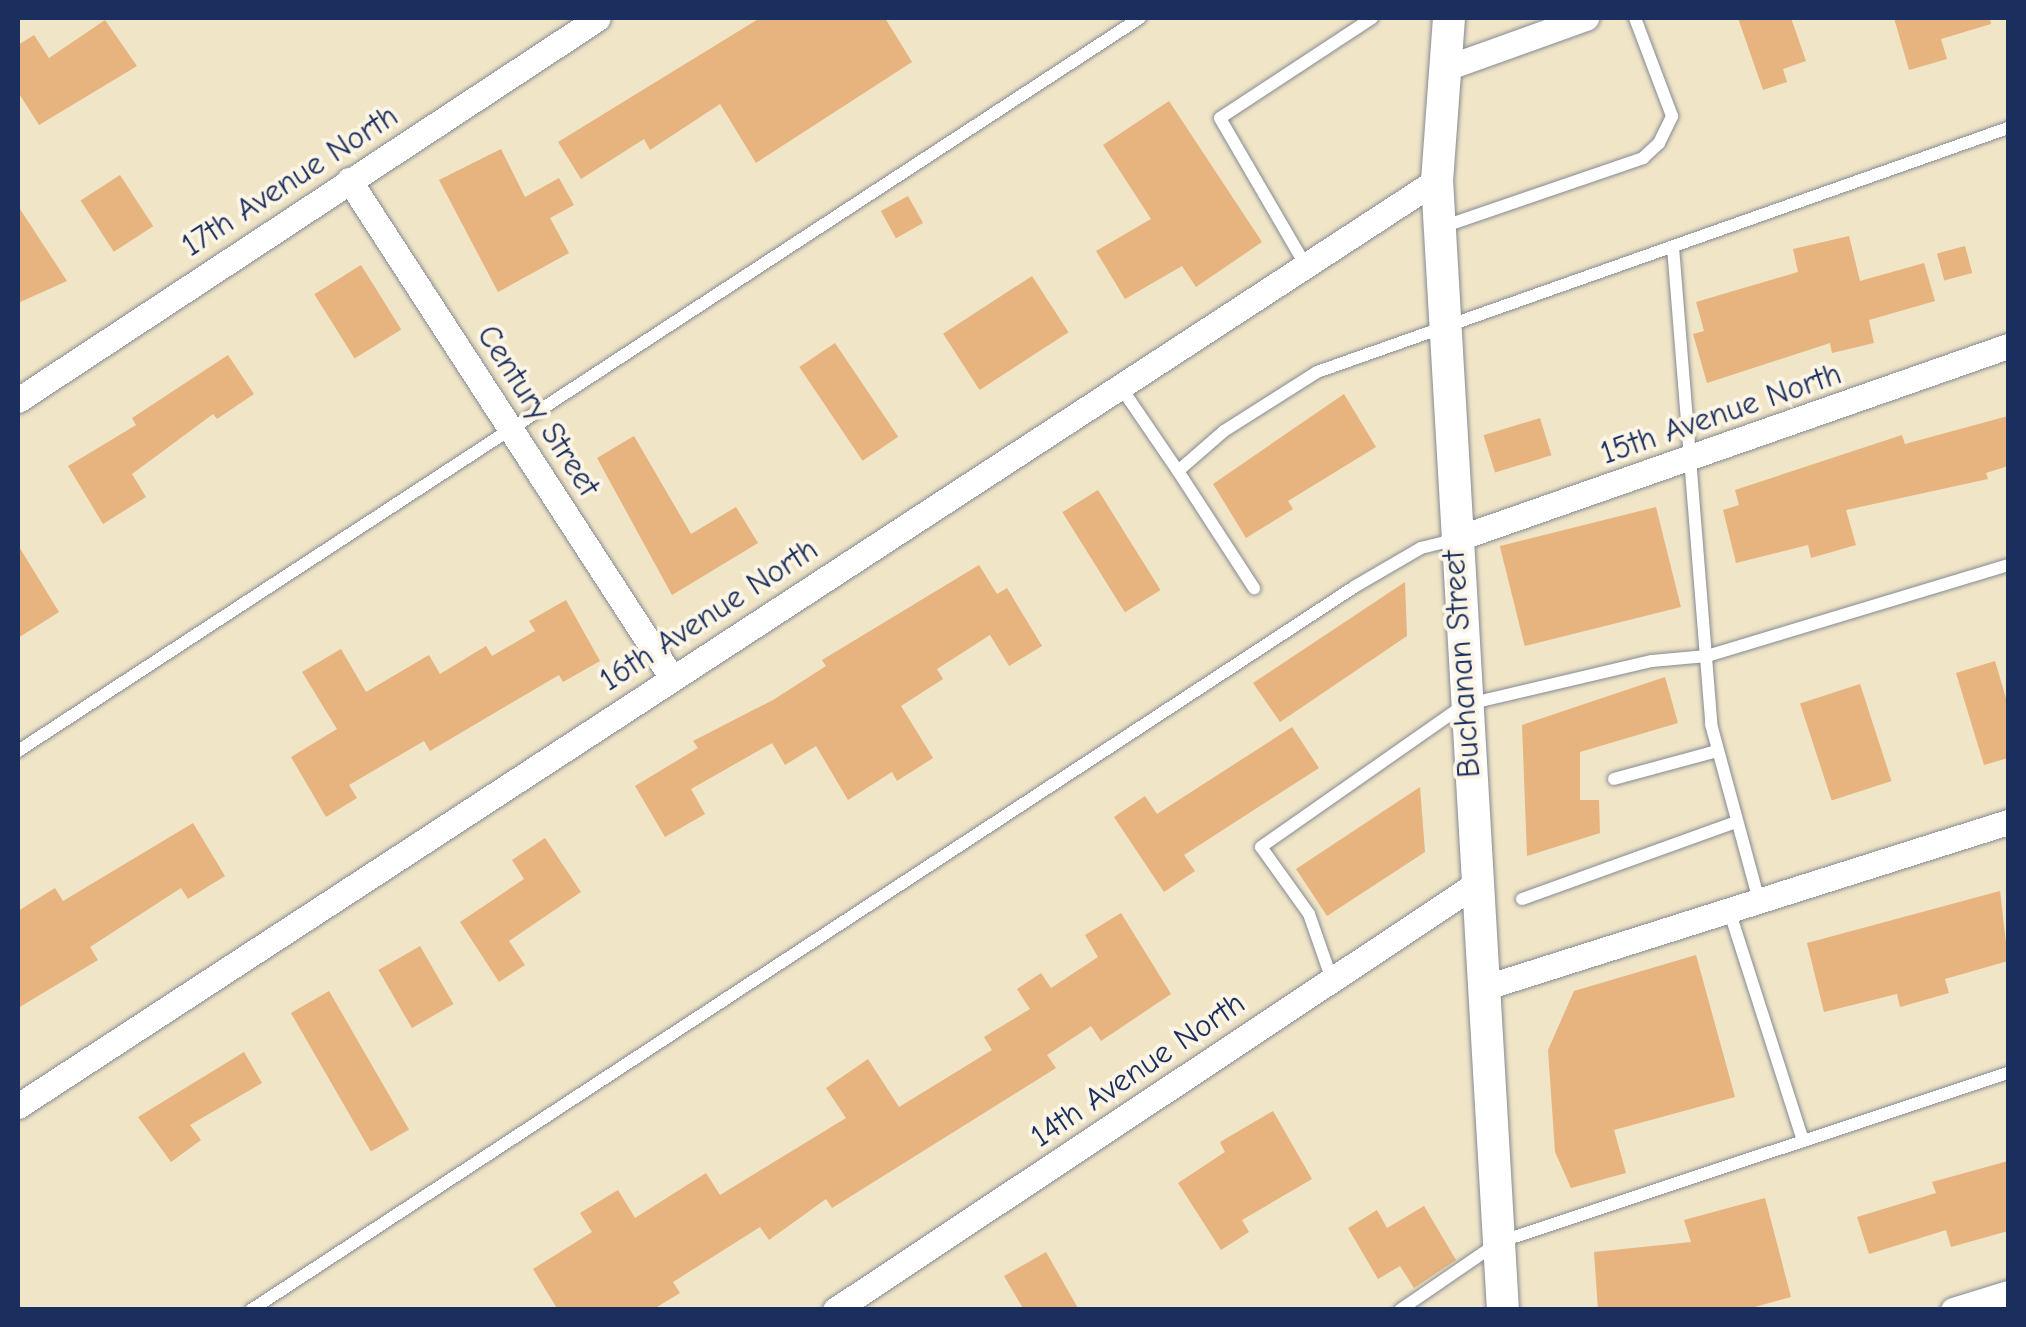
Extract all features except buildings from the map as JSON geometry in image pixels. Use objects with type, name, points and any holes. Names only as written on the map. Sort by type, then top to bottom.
[{"type":"street","name":"17th Avenue North","points":[[18,400],[598,18]]},
{"type":"street","name":"Buchanan Street","points":[[1449,18],[1437,180],[1453,540],[1504,1310]]},
{"type":"street","points":[[1446,68],[1586,18]]},
{"type":"street","name":"Century Street","points":[[349,180],[672,678]]},
{"type":"street","name":"16th Avenue North","points":[[18,1106],[1437,180]]},
{"type":"street","name":"15th Avenue North","points":[[1453,540],[2008,346]]},
{"type":"street","points":[[1483,988],[2008,822]]},
{"type":"street","name":"14th Avenue North","points":[[835,1310],[1476,884]]},
{"type":"street","points":[[1953,1310],[2008,1292]]},
{"type":"lane","points":[[18,752],[1140,18]]},
{"type":"lane","points":[[1306,266],[1220,118],[1372,18]]},
{"type":"lane","points":[[1440,228],[1643,158],[1658,143],[1672,116],[1635,18]]},
{"type":"lane","points":[[1178,471],[1224,431],[1317,372],[1444,332],[2008,128]]},
{"type":"lane","points":[[1673,248],[1688,461],[1717,751],[1759,901]]},
{"type":"lane","points":[[1120,386],[1254,588]]},
{"type":"lane","points":[[251,1310],[1338,598],[1421,548],[1453,540]]},
{"type":"lane","points":[[1332,980],[1309,914],[1261,846],[1464,705],[1652,661],[1707,656],[2008,565]]},
{"type":"lane","points":[[1614,779],[1717,751]]},
{"type":"lane","points":[[1522,899],[1736,822]]},
{"type":"lane","points":[[1729,910],[1802,1137]]},
{"type":"lane","points":[[1400,1310],[1499,1242],[1802,1137],[2008,1072]]}]
